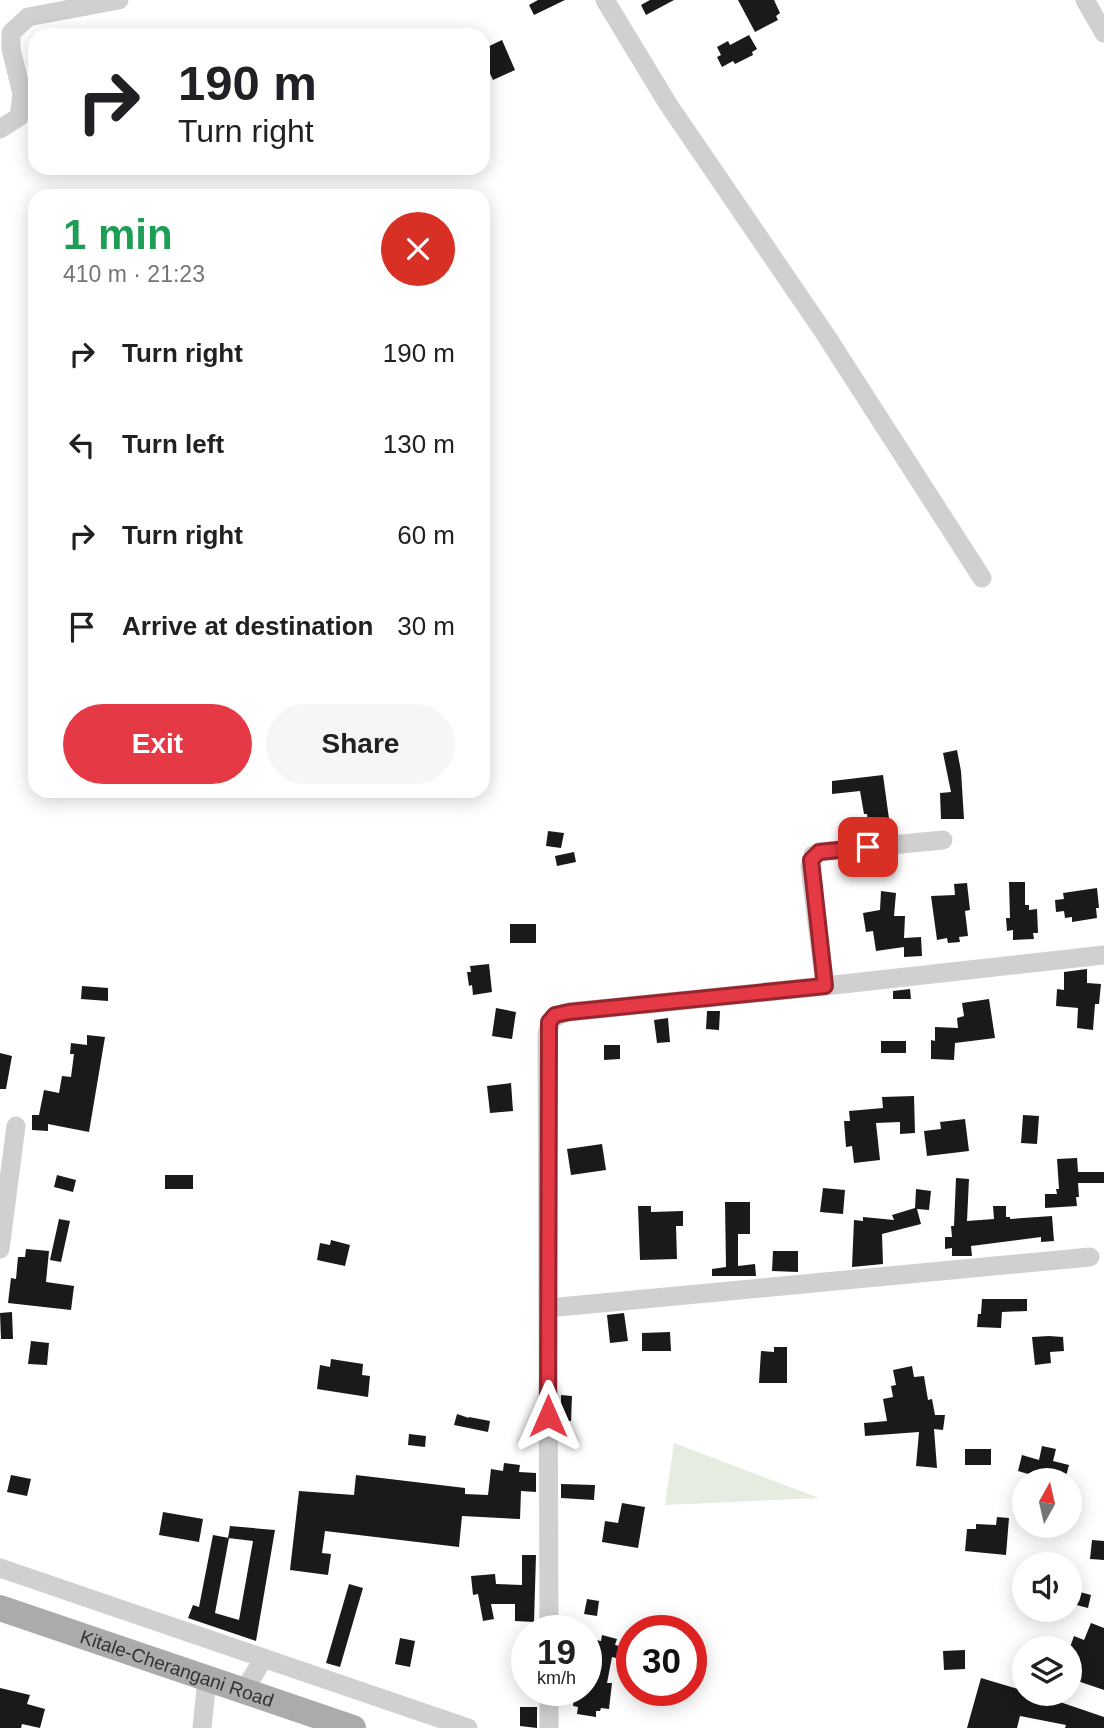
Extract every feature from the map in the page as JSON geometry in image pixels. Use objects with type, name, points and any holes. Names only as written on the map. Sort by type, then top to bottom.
[{"type":"main road","name":"Kitale-Cherangani Road","points":[[0,1608],[353,1728]]},
{"type":"street","points":[[0,129],[19,117],[22,94],[11,49],[11,33],[28,17],[119,0]]},
{"type":"street","points":[[605,0],[668,104],[825,334],[982,578]]},
{"type":"street","points":[[1085,0],[1104,33]]},
{"type":"street","points":[[825,986],[810,867],[813,855],[819,852],[943,839]]},
{"type":"street","points":[[549,1615],[549,1022],[555,1015],[569,1012],[1104,955]]},
{"type":"street","points":[[0,1249],[16,1126]]},
{"type":"street","points":[[548,1308],[1090,1257]]},
{"type":"street","points":[[0,1568],[468,1728]]},
{"type":"street","points":[[243,1692],[264,1658]]},
{"type":"street","points":[[202,1728],[207,1679]]},
{"type":"street","points":[[549,1706],[549,1728]]},
{"type":"shaded area","points":[[674,1443],[819,1498],[665,1505]]},
{"type":"building","points":[[538,0],[565,0],[534,15],[529,5]]},
{"type":"building","points":[[650,0],[674,0],[646,15],[641,5]]},
{"type":"building","points":[[738,0],[774,0],[780,13],[776,16],[778,20],[755,32]]},
{"type":"building","points":[[749,35],[757,49],[752,52],[753,55],[722,67],[717,57],[721,55],[717,47],[728,41],[730,45]]},
{"type":"building","points":[[502,40],[515,70],[493,80],[490,74],[490,46]]},
{"type":"building","points":[[957,750],[964,819],[941,819],[940,793],[951,792],[943,753]]},
{"type":"building","points":[[883,775],[890,826],[874,828],[873,821],[868,822],[860,791],[832,794],[832,781]]},
{"type":"building","points":[[548,831],[564,833],[561,848],[546,846]]},
{"type":"building","points":[[574,852],[576,862],[557,866],[555,856]]},
{"type":"building","points":[[1009,882],[1025,882],[1025,905],[1029,905],[1029,910],[1037,909],[1038,933],[1033,933],[1034,939],[1013,940],[1013,930],[1007,931],[1006,918],[1010,918]]},
{"type":"building","points":[[967,883],[970,910],[965,911],[968,936],[959,937],[960,942],[948,943],[947,938],[937,940],[931,896],[955,895],[954,884]]},
{"type":"building","points":[[1097,888],[1097,918],[1072,922],[1072,917],[1065,918],[1064,911],[1056,912],[1055,900],[1064,899],[1063,893]]},
{"type":"building","points":[[881,891],[896,893],[894,916],[905,916],[904,938],[921,937],[922,956],[904,957],[904,947],[876,951],[873,931],[866,932],[863,913],[880,910]]},
{"type":"building","points":[[510,924],[536,924],[536,943],[510,943]]},
{"type":"building","points":[[489,964],[492,992],[473,995],[467,972],[471,972],[470,966]]},
{"type":"building","points":[[1087,969],[1087,983],[1101,984],[1099,1004],[1095,1004],[1093,1030],[1077,1028],[1078,1008],[1056,1006],[1057,989],[1064,990],[1064,972]]},
{"type":"building","points":[[82,986],[108,988],[108,1001],[81,999]]},
{"type":"building","points":[[910,989],[911,999],[893,999],[893,991]]},
{"type":"building","points":[[989,999],[995,1038],[955,1043],[954,1060],[931,1059],[931,1040],[935,1041],[935,1027],[958,1028],[957,1018],[964,1016],[962,1003]]},
{"type":"building","points":[[496,1008],[516,1012],[512,1039],[492,1036]]},
{"type":"building","points":[[707,1011],[720,1011],[719,1030],[706,1029]]},
{"type":"building","points":[[668,1018],[670,1042],[657,1043],[654,1020]]},
{"type":"building","points":[[87,1035],[105,1037],[89,1132],[48,1124],[48,1131],[32,1130],[32,1115],[39,1115],[44,1090],[59,1093],[62,1076],[71,1077],[74,1054],[70,1054],[71,1043],[87,1045]]},
{"type":"building","points":[[881,1041],[906,1041],[906,1053],[881,1053]]},
{"type":"building","points":[[604,1045],[620,1045],[620,1059],[604,1060]]},
{"type":"building","points":[[0,1053],[12,1056],[6,1089],[0,1089]]},
{"type":"building","points":[[511,1083],[513,1111],[490,1113],[487,1086]]},
{"type":"building","points":[[914,1096],[915,1133],[900,1134],[900,1122],[876,1123],[880,1160],[854,1163],[852,1146],[846,1147],[844,1121],[850,1121],[849,1111],[883,1108],[882,1097]]},
{"type":"building","points":[[1023,1115],[1039,1116],[1037,1144],[1021,1143]]},
{"type":"building","points":[[965,1119],[969,1151],[927,1156],[924,1131],[941,1129],[940,1122]]},
{"type":"building","points":[[602,1144],[606,1170],[571,1175],[567,1149]]},
{"type":"building","points":[[1077,1158],[1078,1172],[1104,1172],[1104,1183],[1078,1183],[1077,1206],[1045,1208],[1045,1194],[1057,1194],[1056,1189],[1059,1189],[1057,1159]]},
{"type":"building","points":[[57,1175],[76,1180],[73,1192],[54,1187]]},
{"type":"building","points":[[165,1175],[193,1175],[193,1189],[165,1189]]},
{"type":"building","points":[[956,1178],[969,1179],[967,1221],[994,1219],[993,1206],[1006,1206],[1006,1217],[1010,1219],[1052,1216],[1054,1241],[1041,1242],[1041,1237],[971,1246],[972,1256],[952,1256],[952,1248],[945,1249],[945,1237],[952,1237]]},
{"type":"building","points":[[823,1188],[845,1190],[843,1214],[820,1212]]},
{"type":"building","points":[[916,1189],[931,1191],[929,1210],[917,1209],[921,1224],[882,1234],[883,1264],[852,1267],[854,1220],[863,1221],[863,1217],[894,1220],[892,1215],[915,1208]]},
{"type":"building","points":[[725,1202],[750,1202],[750,1234],[738,1234],[738,1266],[755,1264],[756,1276],[712,1276],[712,1269],[726,1267]]},
{"type":"building","points":[[638,1206],[651,1206],[651,1212],[683,1211],[683,1226],[676,1226],[677,1259],[640,1260]]},
{"type":"building","points":[[59,1219],[70,1221],[61,1262],[50,1260]]},
{"type":"building","points":[[331,1240],[350,1245],[345,1266],[317,1260],[320,1243],[330,1245]]},
{"type":"building","points":[[26,1249],[49,1251],[46,1282],[74,1286],[71,1310],[8,1303],[11,1278],[16,1279],[18,1257],[25,1257]]},
{"type":"building","points":[[773,1251],[798,1251],[798,1272],[772,1271]]},
{"type":"building","points":[[982,1299],[1027,1299],[1027,1311],[1002,1312],[1001,1328],[977,1327]]},
{"type":"building","points":[[12,1312],[13,1339],[1,1339],[0,1313]]},
{"type":"building","points":[[624,1313],[628,1341],[610,1343],[607,1315]]},
{"type":"building","points":[[670,1332],[671,1351],[642,1351],[642,1333]]},
{"type":"building","points":[[1032,1337],[1063,1337],[1064,1351],[1050,1352],[1051,1363],[1035,1365]]},
{"type":"building","points":[[31,1341],[49,1343],[47,1365],[28,1364]]},
{"type":"building","points":[[774,1347],[787,1347],[787,1383],[759,1383],[761,1351],[774,1352]]},
{"type":"building","points":[[331,1359],[363,1364],[362,1375],[370,1376],[368,1397],[317,1389],[320,1365],[330,1367]]},
{"type":"building","points":[[912,1366],[914,1377],[924,1376],[928,1400],[932,1399],[935,1415],[945,1415],[943,1430],[934,1429],[937,1468],[916,1466],[919,1432],[865,1436],[864,1423],[887,1421],[883,1399],[893,1397],[891,1386],[896,1385],[893,1370]]},
{"type":"building","points":[[561,1395],[572,1396],[571,1421],[561,1421]]},
{"type":"building","points":[[457,1414],[490,1421],[488,1432],[454,1425]]},
{"type":"building","points":[[409,1434],[426,1436],[425,1447],[408,1445]]},
{"type":"building","points":[[1042,1446],[1056,1449],[1053,1461],[1069,1465],[1068,1468],[1019,1468],[1022,1455],[1039,1460]]},
{"type":"building","points":[[965,1449],[991,1449],[991,1465],[965,1465]]},
{"type":"building","points":[[504,1463],[520,1465],[519,1472],[536,1473],[536,1492],[521,1491],[520,1519],[462,1516],[459,1547],[325,1531],[322,1553],[331,1554],[328,1575],[290,1570],[299,1491],[354,1495],[356,1475],[465,1488],[465,1494],[488,1495],[491,1469],[503,1471]]},
{"type":"building","points":[[11,1475],[31,1479],[27,1496],[7,1492]]},
{"type":"building","points":[[561,1484],[595,1485],[594,1500],[561,1498]]},
{"type":"building","points":[[622,1503],[645,1507],[638,1548],[602,1542],[605,1521],[618,1523]]},
{"type":"building","points":[[163,1512],[203,1519],[199,1542],[159,1535]]},
{"type":"building","points":[[997,1517],[1009,1518],[1006,1555],[965,1551],[967,1529],[976,1529],[976,1524],[996,1525]]},
{"type":"building","points":[[230,1526],[275,1530],[256,1641],[188,1618],[193,1605],[199,1607],[213,1535],[228,1538]],"holes":[[[229,1538],[253,1541],[239,1620],[215,1613]]]},
{"type":"building","points":[[1092,1540],[1104,1541],[1104,1560],[1090,1559]]},
{"type":"building","points":[[522,1555],[536,1555],[534,1615],[515,1615],[515,1604],[491,1604],[494,1619],[483,1621],[478,1594],[473,1595],[471,1576],[495,1574],[496,1584],[522,1585]]},
{"type":"building","points":[[349,1584],[363,1588],[340,1667],[326,1663]]},
{"type":"building","points":[[1082,1593],[1091,1595],[1088,1608],[1082,1606]]},
{"type":"building","points":[[587,1599],[599,1601],[597,1615],[584,1614]]},
{"type":"building","points":[[1091,1623],[1104,1628],[1104,1690],[1082,1682],[1082,1639],[1084,1640]]},
{"type":"building","points":[[602,1635],[616,1639],[616,1658],[612,1657],[607,1683],[612,1683],[609,1709],[601,1708],[596,1711],[596,1717],[577,1714],[578,1707],[573,1706],[602,1706]]},
{"type":"building","points":[[400,1638],[415,1641],[410,1667],[395,1664]]},
{"type":"building","points":[[965,1650],[965,1669],[944,1670],[943,1651]]},
{"type":"building","points":[[981,1678],[1012,1687],[1012,1706],[1072,1706],[1104,1717],[1104,1728],[1065,1728],[1066,1725],[1020,1716],[1017,1728],[967,1728]]},
{"type":"building","points":[[0,1688],[30,1695],[27,1704],[45,1709],[40,1728],[22,1724],[21,1728],[0,1728]]},
{"type":"building","points":[[520,1707],[537,1707],[537,1728],[520,1726]]},
{"type":"route","points":[[548,1416],[549,1022],[555,1015],[569,1012],[825,986],[811,860],[813,855],[819,852],[868,847]]}]
